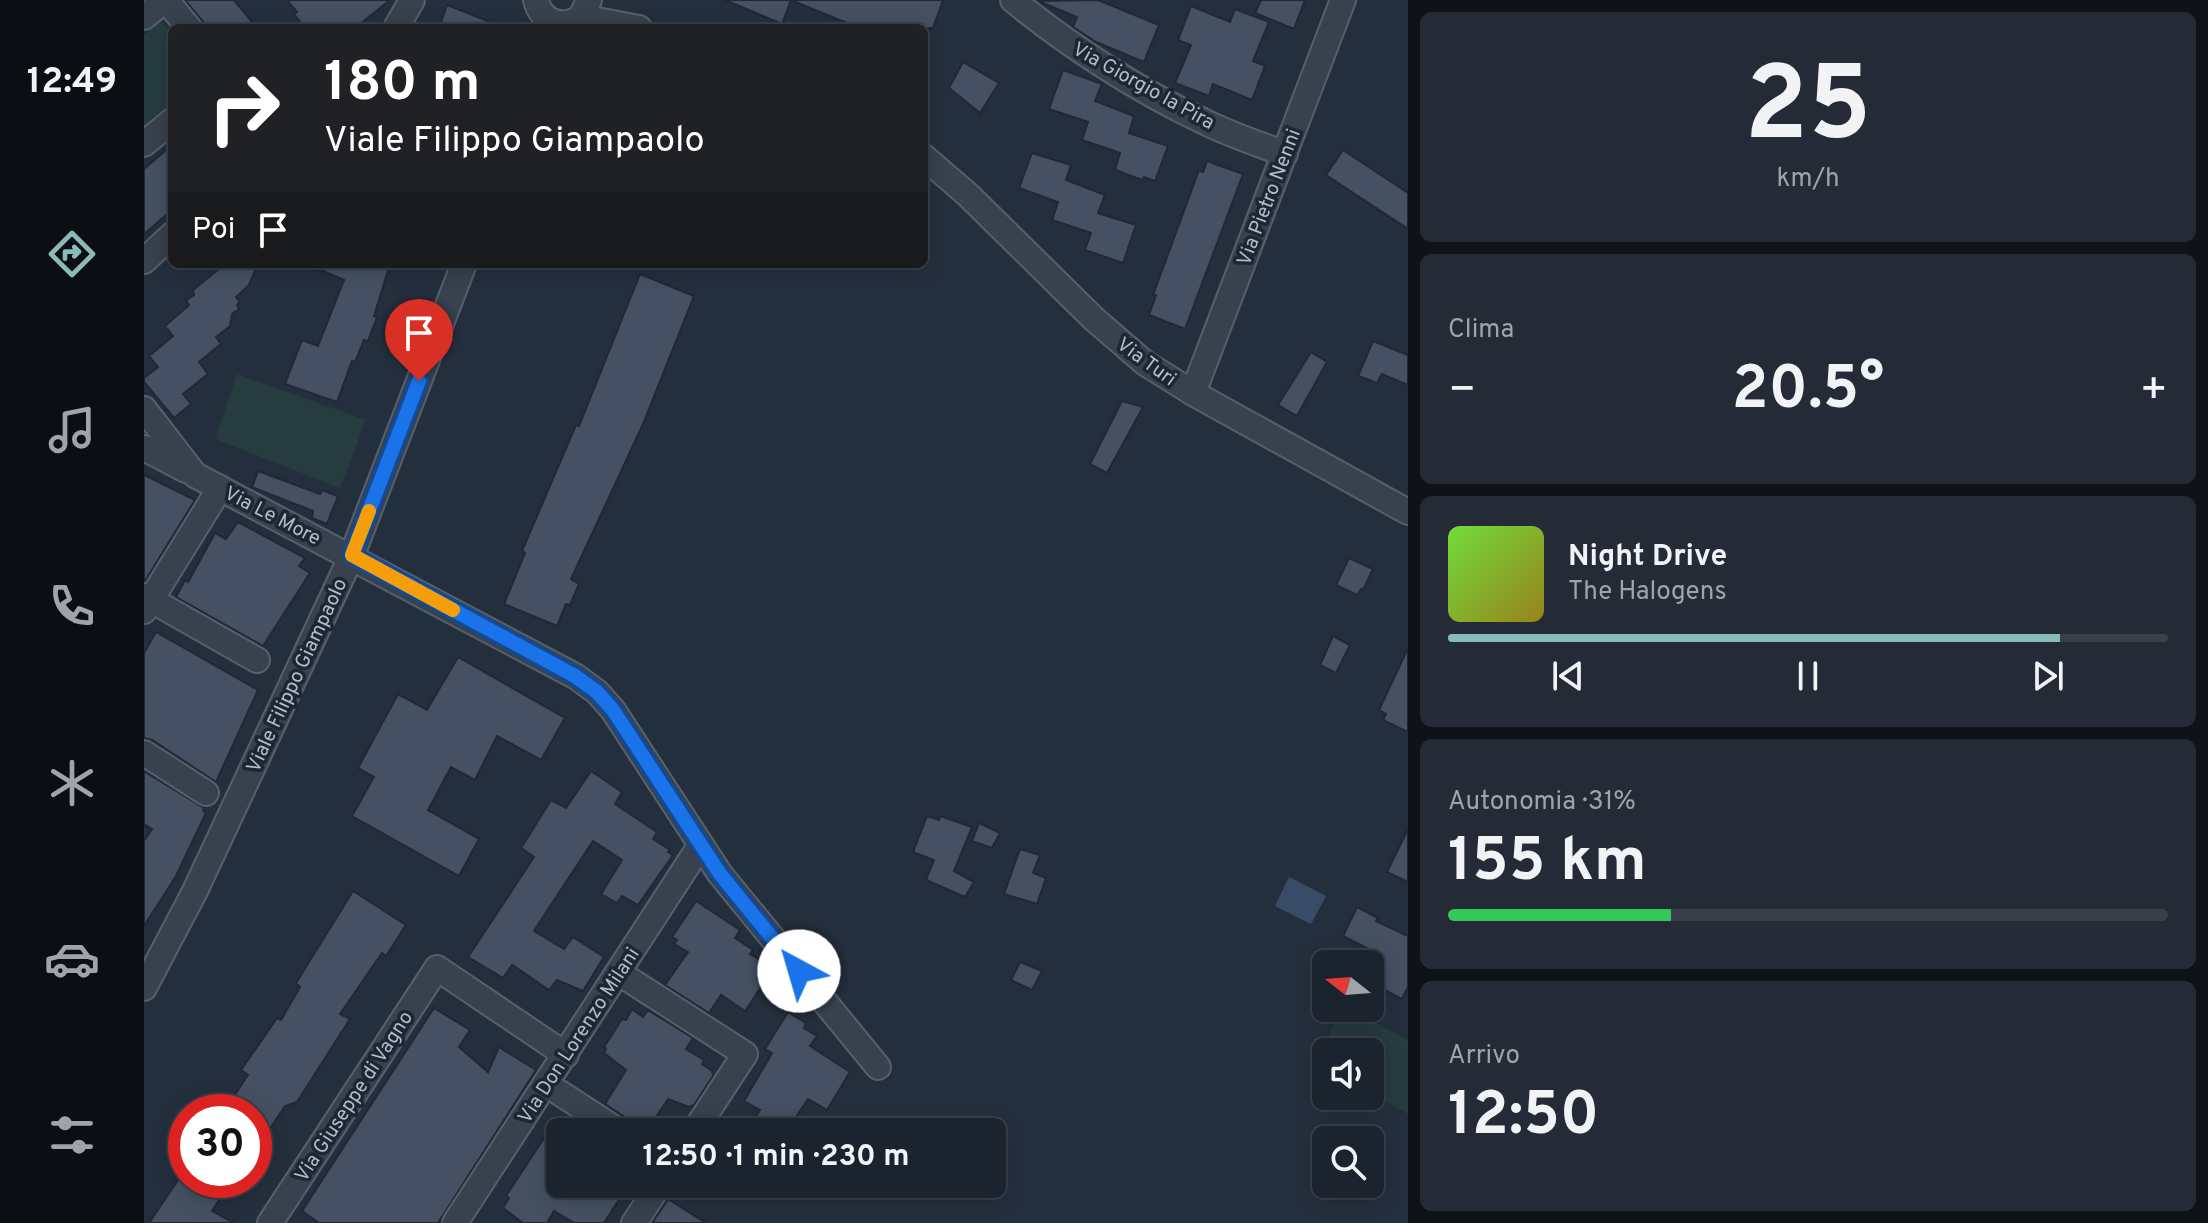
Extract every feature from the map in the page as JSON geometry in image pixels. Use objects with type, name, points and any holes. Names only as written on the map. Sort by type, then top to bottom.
[{"type":"street","points":[[144,17],[166,0],[186,24]]},
{"type":"street","points":[[398,24],[412,0]]},
{"type":"street","points":[[604,0],[646,24]]},
{"type":"street","name":"Via Giorgio la Pira","points":[[1013,0],[1058,36],[1134,83],[1205,122],[1285,154]]},
{"type":"street","name":"Via Pietro Nenni","points":[[1193,393],[1343,0]]},
{"type":"street","points":[[539,14],[552,22],[565,24],[579,16],[619,24]]},
{"type":"street","points":[[144,144],[168,124]]},
{"type":"street","name":"Via Turi","points":[[928,160],[967,194],[1120,343],[1145,363],[1193,393],[1408,512]]},
{"type":"street","points":[[144,261],[168,239]]},
{"type":"street","name":"Viale Filippo Giampaolo","points":[[144,988],[189,904],[352,555],[462,268]]},
{"type":"street","name":"Via Le More","points":[[144,409],[195,475]]},
{"type":"street","name":"Via Le More","points":[[144,448],[352,555],[575,676],[597,692],[613,710],[720,874],[878,1067]]},
{"type":"street","points":[[220,488],[146,602],[257,660]]},
{"type":"street","points":[[144,753],[206,793]]},
{"type":"street","name":"Via Don Lorenzo Milani","points":[[465,1219],[546,1084],[700,846]]},
{"type":"street","name":"Via Giuseppe di Vagno","points":[[281,1219],[437,968],[566,1055]]},
{"type":"street","points":[[619,973],[745,1054],[703,1118]]},
{"type":"street","points":[[546,1084],[598,1118]]},
{"type":"street","points":[[634,1223],[651,1198]]},
{"type":"green space","points":[[161,21],[168,30],[168,110],[144,130],[144,35]]},
{"type":"green space","points":[[237,374],[366,420],[340,488],[215,439]]},
{"type":"green space","points":[[1336,1022],[1375,1022],[1408,1040],[1408,1114],[1384,1101],[1384,1038],[1327,1038]]},
{"type":"water","points":[[1289,877],[1326,896],[1311,924],[1275,906]]},
{"type":"building","points":[[185,0],[234,0],[254,24],[205,24]]},
{"type":"building","points":[[287,0],[390,0],[360,24],[302,24],[294,14],[297,12]]},
{"type":"building","points":[[725,0],[791,0],[782,24]]},
{"type":"building","points":[[791,0],[943,0],[933,28],[928,28],[928,24],[849,24]]},
{"type":"building","points":[[1098,0],[1159,25],[1144,62],[1096,42],[1073,27],[1077,17],[1038,1]]},
{"type":"building","points":[[1261,0],[1305,0],[1294,29],[1255,13]]},
{"type":"building","points":[[447,5],[495,24],[440,24]]},
{"type":"building","points":[[1191,6],[1230,22],[1235,9],[1269,22],[1253,61],[1265,66],[1252,100],[1213,84],[1209,96],[1175,83],[1191,45],[1178,40]]},
{"type":"building","points":[[963,62],[999,83],[980,113],[949,88]]},
{"type":"building","points":[[1063,70],[1102,84],[1095,101],[1134,116],[1129,133],[1168,146],[1155,181],[1144,177],[1142,180],[1115,170],[1120,153],[1082,140],[1088,122],[1049,109]]},
{"type":"building","points":[[168,148],[168,213],[144,234],[144,169]]},
{"type":"building","points":[[1343,150],[1408,193],[1408,229],[1326,175]]},
{"type":"building","points":[[1032,153],[1071,165],[1066,180],[1105,195],[1098,213],[1136,225],[1123,263],[1085,250],[1091,233],[1052,220],[1058,202],[1019,188]]},
{"type":"building","points":[[1207,161],[1243,174],[1185,329],[1149,315],[1156,295],[1153,295],[1199,170],[1203,172]]},
{"type":"building","points":[[220,268],[256,268],[249,285],[236,297],[240,302],[237,305],[239,309],[232,314],[230,326],[216,337],[221,344],[199,362],[208,374],[183,394],[191,404],[174,418],[144,378],[158,367],[149,356],[173,336],[165,326],[189,305],[186,300],[194,295],[193,290]]},
{"type":"building","points":[[316,268],[389,268],[368,341],[364,340],[355,362],[352,361],[337,402],[285,384],[302,340],[318,346],[344,280]]},
{"type":"building","points":[[640,274],[694,296],[643,424],[571,579],[579,584],[557,626],[504,604],[525,553],[522,551],[576,425],[579,426]]},
{"type":"building","points":[[1373,341],[1408,355],[1408,385],[1382,374],[1377,383],[1358,376]]},
{"type":"building","points":[[1311,352],[1327,362],[1297,416],[1278,405]]},
{"type":"building","points":[[1122,401],[1143,407],[1107,473],[1090,464]]},
{"type":"building","points":[[258,471],[320,494],[322,490],[338,496],[327,524],[312,518],[313,511],[252,487]]},
{"type":"building","points":[[144,475],[195,500],[145,581],[144,581]]},
{"type":"building","points":[[238,522],[305,558],[299,566],[310,573],[263,646],[176,597],[185,580],[188,582],[215,533],[226,539]]},
{"type":"building","points":[[1349,558],[1373,569],[1363,590],[1357,595],[1336,585]]},
{"type":"building","points":[[156,632],[258,690],[216,782],[152,740],[144,738],[144,653]]},
{"type":"building","points":[[1333,636],[1350,645],[1336,673],[1320,665]]},
{"type":"building","points":[[1408,648],[1408,732],[1383,720],[1386,714],[1379,710]]},
{"type":"building","points":[[458,657],[565,718],[541,760],[497,736],[475,780],[451,767],[428,810],[479,839],[459,876],[352,816],[374,777],[358,768],[398,694],[427,710]]},
{"type":"building","points":[[144,771],[204,808],[206,813],[176,876],[144,926],[144,841],[152,829],[144,824]]},
{"type":"building","points":[[591,771],[622,792],[615,804],[657,832],[653,839],[673,855],[638,905],[622,896],[617,903],[601,894],[622,860],[593,841],[534,931],[564,949],[573,937],[604,957],[583,991],[557,980],[549,990],[512,965],[503,978],[468,957],[534,857],[521,848],[551,800],[566,808]]},
{"type":"building","points":[[927,816],[939,820],[940,816],[972,827],[954,871],[974,882],[965,897],[926,880],[934,860],[913,852]]},
{"type":"building","points":[[979,823],[1000,833],[992,848],[972,841]]},
{"type":"building","points":[[1408,829],[1408,882],[1387,872]]},
{"type":"building","points":[[1020,849],[1040,855],[1033,873],[1046,878],[1037,904],[1004,894]]},
{"type":"building","points":[[353,891],[406,925],[386,956],[382,953],[340,1014],[350,1019],[297,1102],[285,1106],[272,1126],[272,1094],[235,1094],[248,1075],[241,1070],[277,1018],[281,1020],[300,987],[296,983]]},
{"type":"building","points":[[696,901],[740,930],[735,938],[753,950],[750,954],[774,968],[745,1011],[721,995],[709,1013],[665,985],[688,952],[674,944],[677,940],[672,937]]},
{"type":"building","points":[[1357,907],[1378,918],[1376,921],[1408,936],[1408,987],[1402,999],[1384,990],[1384,950],[1370,950],[1343,936]]},
{"type":"building","points":[[1020,962],[1042,971],[1032,990],[1011,980]]},
{"type":"building","points":[[434,1008],[470,1030],[459,1047],[488,1072],[499,1047],[536,1070],[438,1223],[319,1223],[302,1211]]},
{"type":"building","points":[[632,1009],[643,1017],[648,1010],[693,1038],[686,1049],[704,1060],[702,1064],[712,1071],[713,1076],[694,1105],[689,1107],[668,1099],[655,1118],[626,1118],[605,1104],[626,1070],[604,1053],[604,1047],[622,1019],[626,1020]]},
{"type":"building","points":[[788,1012],[806,1023],[804,1028],[817,1036],[810,1046],[850,1072],[827,1110],[808,1099],[795,1118],[755,1118],[760,1110],[744,1101],[772,1053],[765,1049]]},
{"type":"building","points":[[546,1135],[546,1198],[620,1198],[604,1223],[574,1223],[554,1211],[547,1223],[523,1223],[503,1208],[509,1198],[506,1196]]},
{"type":"building","points":[[168,1195],[168,1198],[220,1198],[212,1211],[234,1223],[149,1223]]},
{"type":"building","points":[[668,1199],[706,1223],[652,1223]]},
{"type":"slow traffic","points":[[369,511],[352,555],[453,610]]},
{"type":"route","points":[[419,381],[352,555],[575,676],[597,692],[613,710],[720,874],[799,971]]}]
